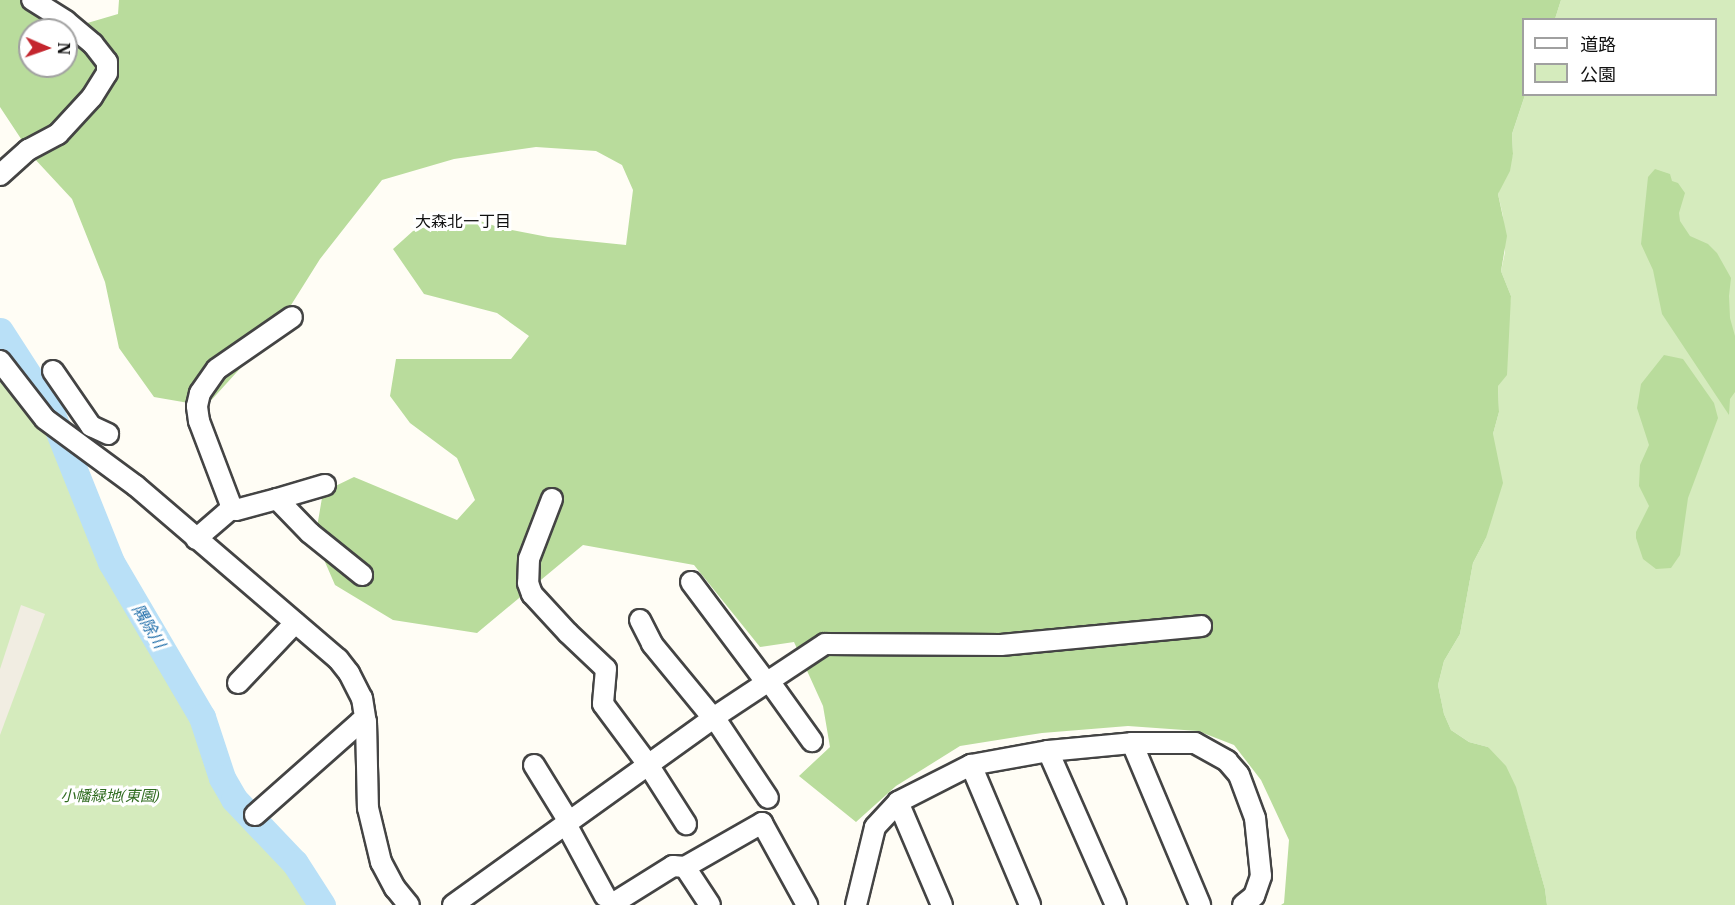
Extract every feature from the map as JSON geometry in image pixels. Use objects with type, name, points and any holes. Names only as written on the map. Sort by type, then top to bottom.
[{"type":"street","points":[[0,175],[28,150],[58,134],[92,97],[107,73],[107,62],[93,44],[66,21],[32,0]]},
{"type":"street","points":[[232,508],[199,421],[197,406],[200,393],[218,369],[292,317]]},
{"type":"street","points":[[0,361],[45,419],[136,486],[338,659],[349,673],[362,698],[366,722],[370,819],[381,862],[395,888],[409,905]]},
{"type":"street","points":[[54,371],[91,426],[108,434]]},
{"type":"street","points":[[232,508],[236,510],[277,500],[325,485]]},
{"type":"street","points":[[552,499],[529,559],[528,583],[532,594],[606,669],[603,704],[649,766],[686,824]]},
{"type":"street","points":[[277,500],[310,533],[362,575]]},
{"type":"street","points":[[196,539],[232,508]]},
{"type":"street","points":[[691,582],[812,741]]},
{"type":"street","points":[[640,620],[651,644],[713,718],[768,798]]},
{"type":"street","points":[[238,683],[295,623]]},
{"type":"street","points":[[453,905],[713,718],[825,644],[1001,645],[1201,626]]},
{"type":"street","points":[[255,815],[360,722],[366,722]]},
{"type":"street","points":[[1131,743],[1200,905]]},
{"type":"street","points":[[856,905],[875,827],[898,802],[972,765],[1048,751],[1131,743],[1195,743],[1227,761],[1239,775],[1255,818],[1262,876],[1254,896],[1243,905]]},
{"type":"street","points":[[1048,751],[1116,905]]},
{"type":"street","points":[[534,765],[610,901],[617,901],[673,866],[685,867],[762,823],[807,905]]},
{"type":"street","points":[[972,765],[1030,905]]},
{"type":"street","points":[[898,802],[942,905]]},
{"type":"street","points":[[685,867],[710,905]]},
{"type":"green space","points":[[0,0],[40,0],[73,18],[18,18],[18,78],[78,78],[78,21],[84,24],[118,14],[119,0],[1561,0],[1555,18],[1522,18],[1522,96],[1525,96],[1512,134],[1513,154],[1510,171],[1498,194],[1507,236],[1501,271],[1511,296],[1507,375],[1498,386],[1499,412],[1493,434],[1503,483],[1486,538],[1473,563],[1460,634],[1444,661],[1438,685],[1444,714],[1451,730],[1469,742],[1488,747],[1506,766],[1516,787],[1545,889],[1547,905],[1281,905],[1284,903],[1289,840],[1261,780],[1234,745],[1198,731],[1128,726],[1042,733],[960,746],[896,786],[856,822],[799,776],[830,747],[823,706],[794,642],[760,647],[694,565],[583,545],[477,633],[393,620],[335,585],[315,539],[323,492],[354,477],[457,520],[475,500],[457,458],[410,423],[390,396],[396,359],[511,359],[529,336],[497,313],[424,294],[393,249],[413,231],[455,218],[474,219],[501,228],[548,237],[626,245],[633,190],[622,165],[596,151],[536,147],[454,159],[382,180],[320,259],[276,329],[206,406],[154,397],[119,348],[105,282],[72,199],[33,157],[0,107]]},
{"type":"green space","points":[[1561,0],[1735,0],[1735,905],[1547,905],[1545,889],[1523,813],[1488,747],[1469,742],[1451,730],[1444,714],[1438,685],[1444,661],[1460,634],[1473,563],[1486,538],[1493,434],[1499,412],[1498,386],[1511,296],[1501,271],[1505,252],[1503,216],[1498,194],[1513,154],[1512,134],[1525,96],[1717,96],[1717,18],[1555,18]]},
{"type":"green space","points":[[1655,169],[1670,174],[1672,181],[1678,183],[1685,193],[1679,213],[1680,221],[1690,236],[1708,244],[1717,253],[1731,278],[1729,296],[1730,318],[1735,336],[1735,392],[1730,399],[1729,415],[1662,314],[1653,270],[1641,244],[1648,177]]},
{"type":"green space","name":"小幡緑地(東園)","points":[[0,337],[71,447],[107,554],[202,726],[230,813],[256,820],[281,836],[327,905],[0,905]]},
{"type":"green space","points":[[1664,355],[1683,359],[1714,403],[1718,418],[1688,498],[1680,555],[1671,568],[1656,569],[1643,559],[1636,538],[1636,532],[1649,506],[1639,486],[1640,465],[1649,445],[1637,408],[1641,384]]},
{"type":"shaded area","points":[[21,605],[45,614],[0,735],[0,669]]},
{"type":"waterway","name":"隅除川","points":[[0,331],[49,407],[111,562],[202,717],[222,778],[234,799],[295,863],[322,905]]},
{"type":"district","name":"大森北一丁目","points":[[463,221]]}]
